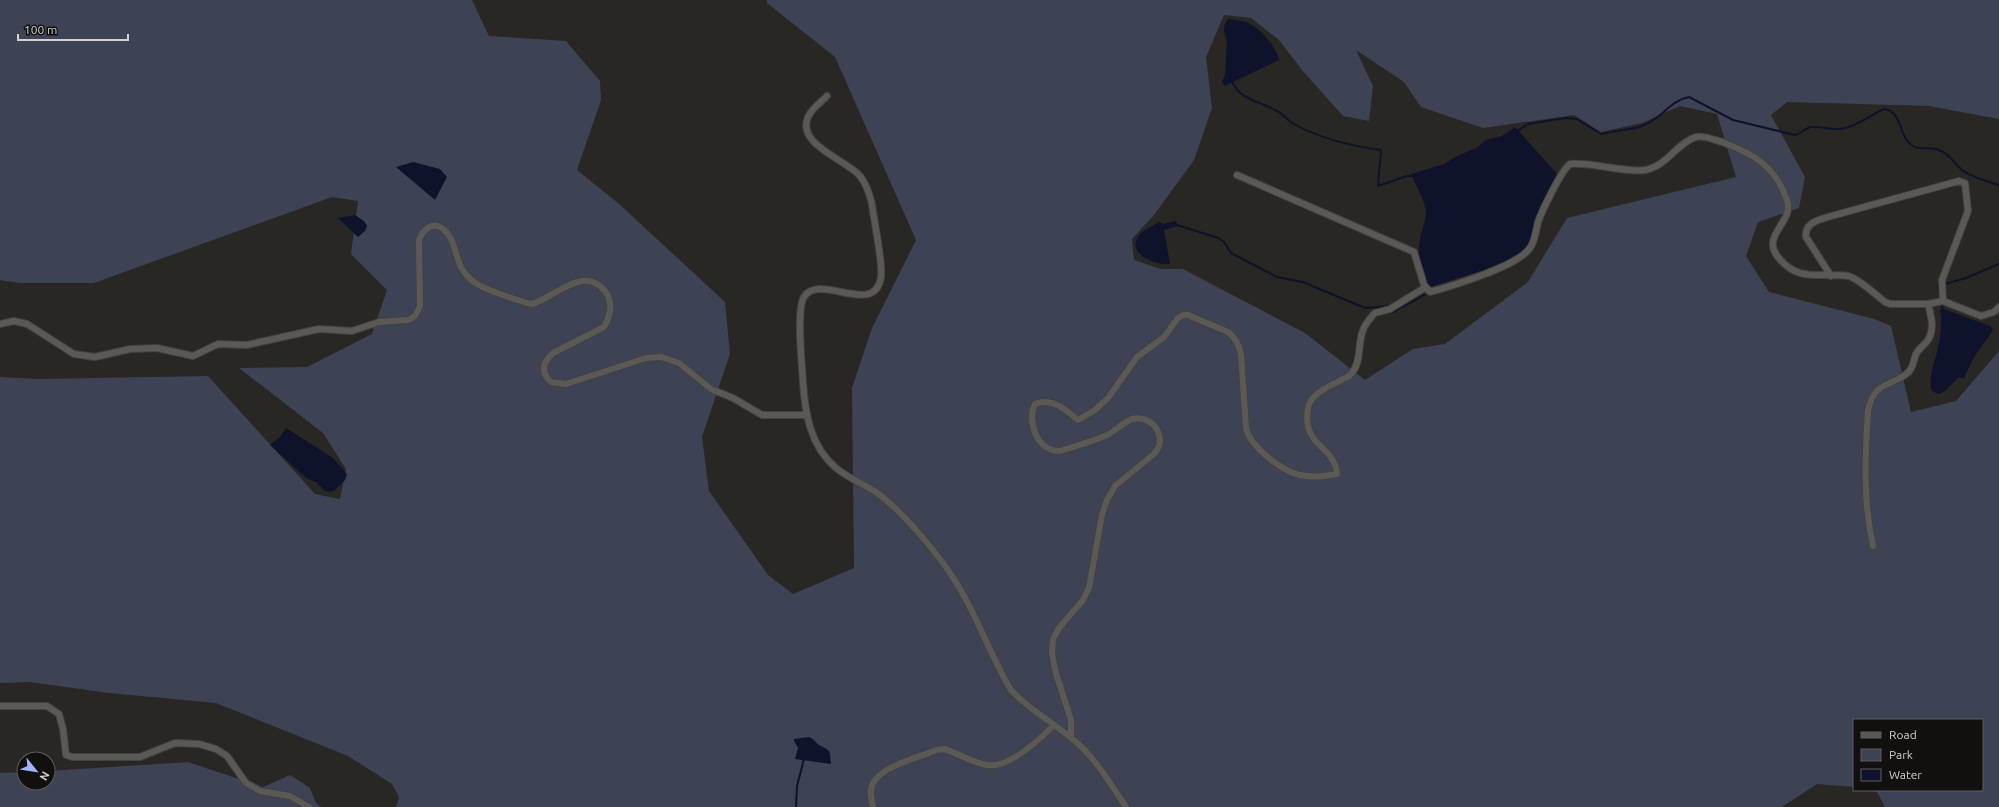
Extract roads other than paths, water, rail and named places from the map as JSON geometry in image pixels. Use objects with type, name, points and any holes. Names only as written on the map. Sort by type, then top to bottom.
[{"type":"street","points":[[827,96],[807,118],[808,136],[818,146],[862,178],[873,207],[881,275],[874,290],[868,294],[851,295],[822,288],[815,288],[804,297],[801,310],[801,345],[806,415],[815,440],[822,452],[836,468],[880,494],[895,508],[949,572],[966,600],[1010,688],[1023,702],[1071,737],[1098,766],[1126,807]]},
{"type":"street","points":[[1237,175],[1414,252],[1426,287],[1430,292],[1450,286],[1506,264],[1519,258],[1526,252],[1532,243],[1544,210],[1564,170],[1570,164],[1604,165],[1635,171],[1647,170],[1664,161],[1690,140],[1701,137],[1739,148],[1766,164],[1774,173],[1784,193],[1789,210],[1772,241],[1772,248],[1785,265],[1797,272],[1811,276],[1849,276],[1890,304],[1928,304],[1943,300],[1980,316],[1994,312],[1999,307]]},
{"type":"street","points":[[1831,276],[1806,237],[1805,232],[1808,226],[1816,221],[1835,215],[1959,181],[1965,184],[1968,211],[1943,285],[1943,300]]},
{"type":"street","points":[[0,324],[14,321],[27,324],[74,354],[95,357],[130,349],[157,348],[193,356],[218,344],[247,345],[319,329],[352,331],[379,322],[409,320],[415,316],[420,306],[419,240],[422,232],[429,227],[435,226],[442,228],[448,234],[462,269],[478,284],[532,304],[579,281],[588,282],[604,290],[608,297],[610,307],[608,321],[604,327],[553,353],[546,359],[543,366],[544,373],[551,382],[566,384],[646,358],[661,357],[679,363],[711,389],[733,398],[762,415],[806,415]]},
{"type":"street","points":[[1071,737],[1071,720],[1055,670],[1052,653],[1054,639],[1059,628],[1083,600],[1089,588],[1102,515],[1107,500],[1115,486],[1154,454],[1158,449],[1160,438],[1154,426],[1149,422],[1136,418],[1129,420],[1107,435],[1060,451],[1053,451],[1047,448],[1037,435],[1031,419],[1031,411],[1035,404],[1042,401],[1051,401],[1078,420],[1095,410],[1108,398],[1136,357],[1164,337],[1178,318],[1183,315],[1188,315],[1234,336],[1241,354],[1247,435],[1252,441],[1276,464],[1298,475],[1312,477],[1337,474],[1333,460],[1328,452],[1312,438],[1307,414],[1309,402],[1313,395],[1351,375],[1357,366],[1362,333],[1375,313],[1390,309],[1426,287]]},
{"type":"street","points":[[1874,546],[1870,533],[1864,470],[1869,407],[1878,390],[1906,375],[1911,369],[1917,352],[1928,339],[1933,324],[1928,304]]},
{"type":"street","points":[[0,706],[47,706],[59,714],[63,729],[66,755],[72,757],[140,757],[175,743],[199,744],[227,756],[246,783],[260,791],[290,796],[309,807]]},
{"type":"street","points":[[873,807],[870,795],[873,783],[883,771],[936,750],[944,749],[988,766],[1004,763],[1014,758],[1045,734],[1054,725]]},
{"type":"water","points":[[1228,19],[1248,23],[1259,30],[1272,45],[1278,55],[1279,60],[1225,86],[1223,85],[1222,81],[1225,76],[1227,40],[1224,29]]},
{"type":"water","points":[[1515,127],[1559,176],[1536,220],[1530,242],[1526,250],[1503,264],[1430,287],[1423,276],[1419,255],[1420,240],[1426,209],[1411,174],[1444,164],[1455,157],[1476,148],[1486,140],[1502,136]]},
{"type":"water","points":[[413,162],[440,169],[447,177],[435,200],[396,167]]},
{"type":"water","points":[[355,215],[364,221],[367,226],[365,231],[358,237],[338,218]]},
{"type":"water","points":[[1176,221],[1178,226],[1164,230],[1170,264],[1151,261],[1140,254],[1136,249],[1136,243],[1142,232],[1159,222],[1163,224]]},
{"type":"water","points":[[1944,309],[1990,326],[1993,330],[1973,359],[1964,378],[1958,378],[1945,391],[1938,394],[1932,391],[1931,378],[1940,339],[1940,310]]},
{"type":"water","points":[[286,428],[333,458],[347,474],[345,480],[334,491],[329,492],[324,490],[316,482],[306,478],[270,445],[281,436]]},
{"type":"water","points":[[809,737],[829,752],[831,764],[795,759],[798,748],[794,739]]},
{"type":"waterway","points":[[1231,80],[1235,87],[1245,96],[1277,111],[1292,123],[1302,128],[1335,141],[1381,150],[1378,186],[1407,176],[1413,176]]},
{"type":"waterway","points":[[1517,131],[1528,124],[1565,118],[1577,119],[1601,134],[1634,128],[1656,119],[1671,106],[1689,97],[1733,120],[1795,135],[1811,127],[1836,129],[1845,128],[1856,124],[1884,109],[1890,111],[1898,119],[1905,137],[1913,146],[1919,148],[1933,148],[1943,152],[1966,173],[1999,185]]},
{"type":"waterway","points":[[1177,225],[1218,238],[1224,242],[1231,253],[1277,277],[1303,282],[1365,308],[1391,306]]},
{"type":"waterway","points":[[1940,293],[1938,286],[1966,278],[1999,264]]},
{"type":"waterway","points":[[1393,312],[1424,295]]},
{"type":"waterway","points":[[1942,306],[1943,311]]},
{"type":"waterway","points":[[796,807],[797,786],[804,759]]}]
